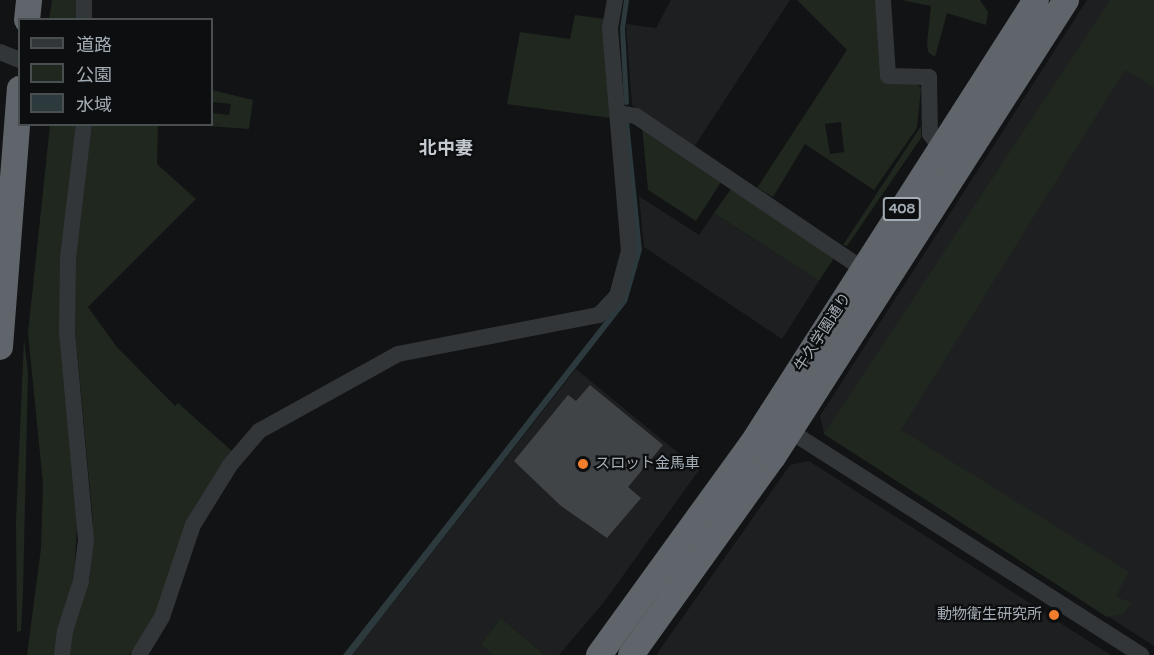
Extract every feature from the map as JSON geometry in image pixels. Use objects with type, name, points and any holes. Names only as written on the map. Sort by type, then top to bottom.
[{"type":"highway","points":[[27,18],[29,0]]},
{"type":"highway","name":"牛久学園通り","points":[[599,655],[769,417],[1036,0]]},
{"type":"highway","name":"牛久学園通り","points":[[631,655],[790,431],[1066,0]]},
{"type":"highway","points":[[0,347],[18,115]]},
{"type":"street","points":[[84,0],[84,18]]},
{"type":"street","points":[[139,655],[162,617],[194,525],[230,465],[259,430],[398,354],[599,315],[617,296],[629,251],[610,28],[615,0]]},
{"type":"street","points":[[883,0],[888,76],[928,77],[930,134],[941,147]]},
{"type":"street","points":[[0,52],[18,59]]},
{"type":"street","points":[[617,113],[636,116],[863,269]]},
{"type":"street","points":[[62,655],[64,631],[81,581],[86,540],[67,333],[68,258],[84,126]]},
{"type":"street","points":[[769,417],[1141,655]]},
{"type":"shaded area","points":[[671,0],[790,0],[694,147],[632,105],[626,24],[656,28]]},
{"type":"shaded area","points":[[1087,0],[1154,0],[1154,646],[824,434],[820,416]]},
{"type":"shaded area","points":[[639,196],[699,235],[714,213],[819,281],[782,339],[644,247]]},
{"type":"shaded area","points":[[576,369],[699,470],[604,602],[559,655],[545,655],[501,618],[480,644],[493,655],[352,655]]},
{"type":"shaded area","points":[[809,461],[1111,655],[656,655],[790,465]]},
{"type":"green space","points":[[52,0],[77,0],[77,18],[49,18]]},
{"type":"green space","points":[[797,0],[876,0],[883,78],[886,84],[914,80],[921,88],[917,128],[874,190],[805,144],[773,197],[757,188],[847,50]],"holes":[[[841,122],[844,152],[830,154],[825,124]]]},
{"type":"green space","points":[[901,0],[980,0],[988,12],[986,25],[947,13],[935,57],[928,52],[927,43],[931,6]]},
{"type":"green space","points":[[1110,0],[1154,0],[1154,87],[1125,70],[901,430],[1129,572],[1116,596],[1131,603],[1123,614],[1107,617],[824,434]]},
{"type":"green space","points":[[575,15],[605,19],[611,118],[507,104],[520,32],[570,39]]},
{"type":"green space","points":[[213,90],[253,100],[249,129],[208,126],[213,126],[213,113],[229,115],[231,104],[213,102]]},
{"type":"green space","points":[[50,126],[78,126],[63,265],[77,527],[74,575],[55,655],[27,655],[41,548],[43,484],[28,333]]},
{"type":"green space","points":[[92,126],[158,126],[157,164],[196,199],[88,307],[117,347],[175,406],[178,403],[232,451],[149,629],[129,655],[70,655],[72,629],[90,578],[93,522],[74,318],[74,263]]},
{"type":"green space","points":[[642,126],[723,179],[696,221],[648,190]]},
{"type":"green space","points":[[921,126],[921,138],[847,246],[843,245]]},
{"type":"green space","points":[[733,186],[836,255],[819,281],[714,213]]},
{"type":"green space","points":[[24,338],[28,373],[23,593],[21,631],[17,632],[16,521]]},
{"type":"green space","points":[[501,618],[545,655],[493,655],[480,644]]},
{"type":"water","points":[[629,122],[642,250],[627,302],[352,655],[343,655],[622,299],[624,123]]},
{"type":"building","name":"スロット金馬車","points":[[590,385],[663,445],[628,487],[641,498],[607,538],[561,506],[514,461],[568,395],[576,401]]},
{"type":"waterway","points":[[626,0],[622,28],[626,102]]},
{"type":"place","name":"スロット金馬車","points":[[583,464]]},
{"type":"place","name":"動物衛生研究所","points":[[1054,615]]},
{"type":"district","name":"北中妻","points":[[446,148]]}]
